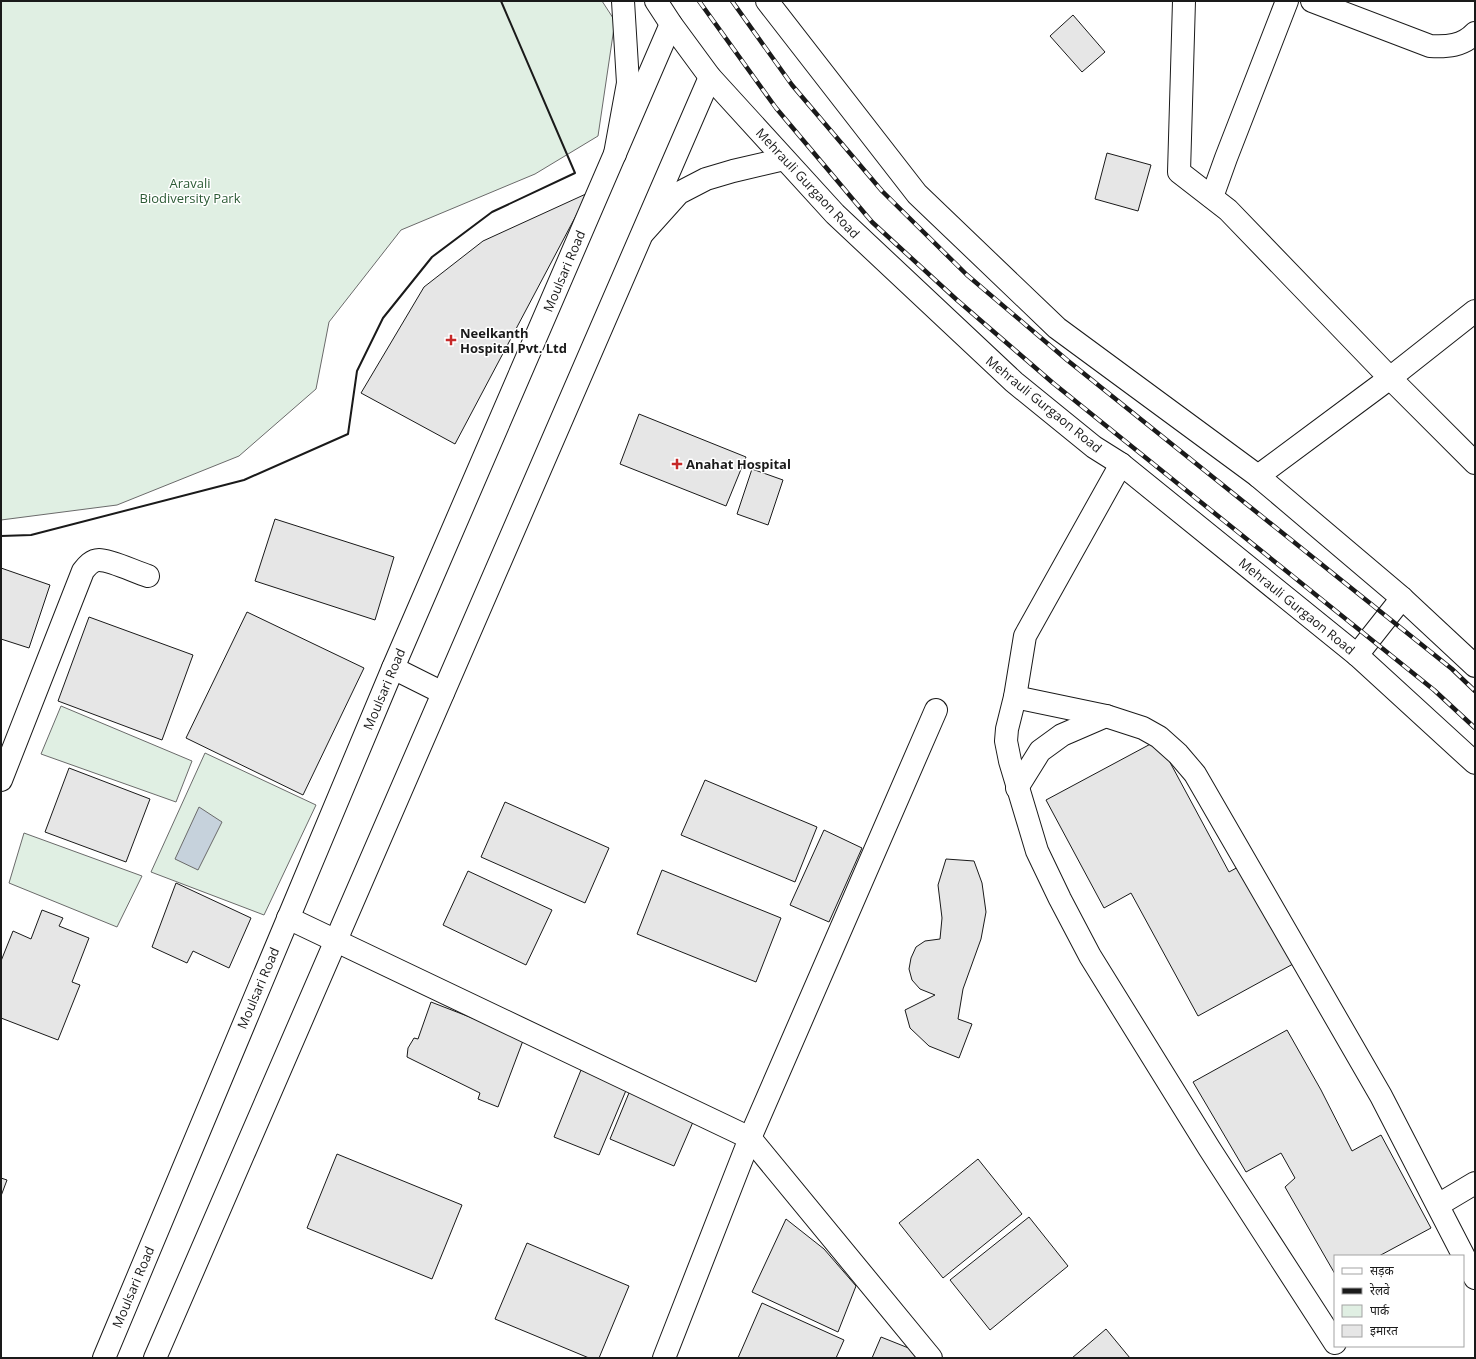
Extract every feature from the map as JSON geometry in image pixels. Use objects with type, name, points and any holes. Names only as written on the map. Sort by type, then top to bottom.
[{"type":"main road","points":[[615,154],[628,83],[623,1]]},
{"type":"main road","name":"Mehrauli Gurgaon Road","points":[[656,1],[710,77],[835,214],[1014,382],[1094,447],[1121,464],[1357,655],[1475,763]]},
{"type":"main road","points":[[767,1],[917,194],[1057,328],[1258,476],[1402,598],[1475,666]]},
{"type":"main road","points":[[1184,1],[1179,172],[1228,210],[1390,378],[1472,452]]},
{"type":"main road","points":[[1212,197],[1287,1]]},
{"type":"main road","points":[[1312,1],[1430,46],[1449,46],[1470,38],[1475,33]]},
{"type":"main road","name":"Moulsari Road","points":[[104,1358],[393,668],[671,24]]},
{"type":"main road","points":[[155,1358],[710,77]]},
{"type":"main road","points":[[644,232],[679,193],[692,186],[706,179],[726,173],[784,159]]},
{"type":"main road","points":[[1258,476],[1390,378],[1475,311]]},
{"type":"main road","points":[[1121,464],[1025,636],[1006,741],[1037,851],[1090,956],[1209,1148],[1334,1341]]},
{"type":"main road","points":[[1,780],[83,571],[91,563],[98,560],[112,563],[148,576]]},
{"type":"main road","points":[[1357,655],[1402,598]]},
{"type":"main road","points":[[393,668],[443,693]]},
{"type":"main road","points":[[1015,697],[1106,716],[1143,728],[1159,737],[1178,754],[1195,774],[1381,1096],[1463,1255]]},
{"type":"main road","points":[[664,1358],[750,1138],[936,710]]},
{"type":"main road","points":[[1018,788],[1040,751],[1062,735],[1106,716]]},
{"type":"main road","points":[[288,918],[750,1138],[931,1358]]},
{"type":"main road","points":[[1438,1205],[1475,1183]]},
{"type":"main road","points":[[1464,1256],[1475,1278]]},
{"type":"main road","points":[[1338,1347],[1345,1358]]},
{"type":"green space","name":"Aravali Biodiversity Park","points":[[1,1],[602,1],[615,21],[598,136],[535,174],[401,230],[329,322],[316,389],[239,456],[117,505],[1,520]]},
{"type":"green space","points":[[61,706],[192,761],[176,802],[41,754]]},
{"type":"green space","points":[[205,753],[316,805],[264,915],[151,872]]},
{"type":"green space","points":[[24,833],[142,876],[117,927],[9,883]]},
{"type":"shaded area","points":[[199,807],[222,822],[198,870],[175,859]]},
{"type":"building","points":[[1073,15],[1105,52],[1082,72],[1050,36]]},
{"type":"building","points":[[1107,153],[1151,165],[1138,211],[1095,199]]},
{"type":"building","name":"Neelkanth Hospital Pvt. Ltd","points":[[588,193],[455,444],[361,393],[424,287],[483,241]]},
{"type":"building","points":[[639,414],[746,457],[726,506],[620,464]]},
{"type":"building","points":[[752,469],[783,480],[768,525],[737,514]]},
{"type":"building","points":[[275,519],[394,557],[375,620],[255,581]]},
{"type":"building","points":[[1,568],[50,585],[29,648],[1,639]]},
{"type":"building","points":[[247,612],[364,668],[303,795],[186,738]]},
{"type":"building","points":[[89,617],[193,655],[162,740],[58,701]]},
{"type":"building","points":[[1158,740],[1229,872],[1240,866],[1293,964],[1198,1016],[1131,893],[1104,908],[1046,800]]},
{"type":"building","points":[[69,768],[150,799],[126,862],[45,832]]},
{"type":"building","points":[[705,780],[817,827],[795,882],[681,835]]},
{"type":"building","points":[[505,802],[609,848],[585,903],[481,857]]},
{"type":"building","points":[[824,830],[862,848],[829,922],[790,905]]},
{"type":"building","points":[[946,859],[974,861],[982,883],[986,912],[981,939],[963,989],[958,1019],[972,1024],[959,1058],[929,1046],[910,1028],[905,1010],[935,995],[920,989],[912,980],[909,969],[911,958],[916,947],[925,941],[940,939],[942,918],[938,885]]},
{"type":"building","points":[[662,870],[781,918],[756,982],[637,934]]},
{"type":"building","points":[[468,871],[552,910],[526,965],[443,925]]},
{"type":"building","points":[[176,883],[251,918],[229,968],[193,951],[187,963],[152,947]]},
{"type":"building","points":[[42,910],[63,918],[59,926],[89,938],[72,982],[80,985],[58,1040],[1,1018],[1,961],[13,931],[31,939]]},
{"type":"building","points":[[431,1002],[524,1038],[498,1107],[478,1099],[480,1093],[407,1057],[408,1048],[414,1038],[418,1039]]},
{"type":"building","points":[[1287,1030],[1321,1090],[1352,1151],[1381,1135],[1431,1228],[1381,1255],[1334,1255],[1334,1272],[1285,1187],[1295,1178],[1281,1153],[1246,1172],[1193,1082]]},
{"type":"building","points":[[581,1070],[627,1088],[599,1155],[554,1137]]},
{"type":"building","points":[[631,1088],[696,1115],[674,1166],[610,1139]]},
{"type":"building","points":[[337,1154],[462,1205],[432,1279],[307,1228]]},
{"type":"building","points":[[978,1159],[1022,1214],[943,1278],[899,1223]]},
{"type":"building","points":[[1,1178],[7,1180],[1,1196]]},
{"type":"building","points":[[1029,1217],[1068,1266],[990,1330],[950,1280]]},
{"type":"building","points":[[786,1219],[824,1249],[856,1286],[838,1332],[752,1292]]},
{"type":"building","points":[[527,1243],[629,1286],[599,1358],[589,1358],[495,1319]]},
{"type":"building","points":[[762,1303],[844,1340],[836,1358],[738,1358]]},
{"type":"building","points":[[1106,1329],[1130,1358],[1072,1358]]},
{"type":"building","points":[[881,1337],[926,1355],[925,1358],[872,1358]]},
{"type":"railway","points":[[699,1],[776,108],[872,222],[957,300],[1053,383],[1434,690],[1475,728]]},
{"type":"railway","points":[[732,1],[792,85],[882,191],[967,275],[1067,360],[1452,669],[1475,691]]},
{"type":"wall","points":[[1,536],[31,535],[244,480],[348,434],[357,371],[383,318],[432,257],[492,212],[575,173],[501,1]]},
{"type":"place","name":"Neelkanth Hospital Pvt. Ltd","points":[[451,340]]},
{"type":"place","name":"Anahat Hospital","points":[[677,464]]}]
